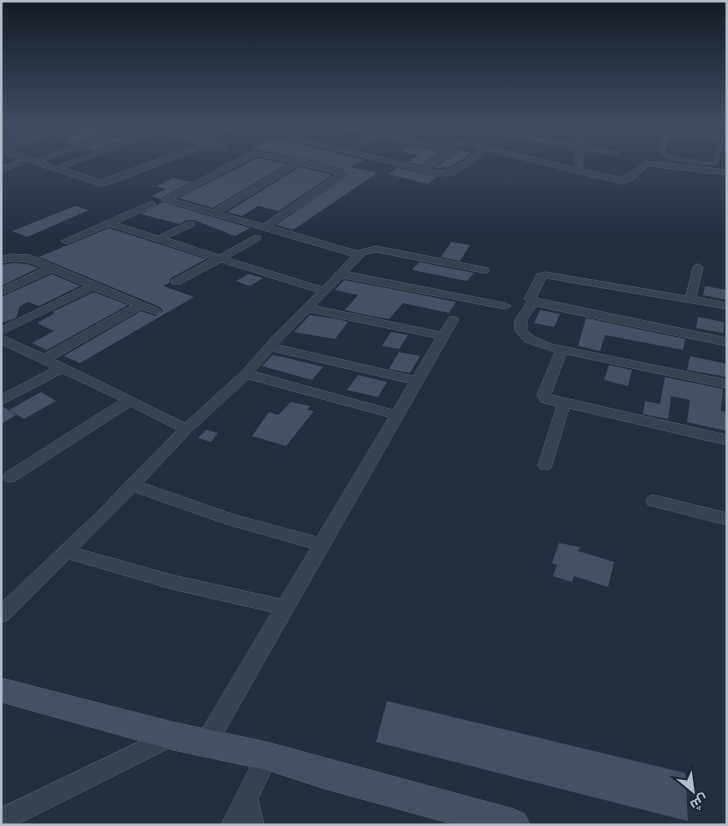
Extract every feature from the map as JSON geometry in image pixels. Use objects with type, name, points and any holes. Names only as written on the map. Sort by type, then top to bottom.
[{"type":"main road","points":[[1,690],[173,736],[267,756],[514,825]]},
{"type":"street","points":[[1,170],[19,163]]},
{"type":"street","points":[[42,163],[96,182],[105,183],[155,163]]},
{"type":"street","points":[[58,168],[72,163]]},
{"type":"street","points":[[237,163],[165,200],[350,251],[359,256]]},
{"type":"street","points":[[214,214],[298,163]]},
{"type":"street","points":[[263,228],[342,175],[328,168],[302,163]]},
{"type":"street","points":[[391,163],[439,174],[450,173],[466,163]]},
{"type":"street","points":[[422,170],[433,163]]},
{"type":"street","points":[[545,163],[626,181],[632,178],[644,164],[657,163]]},
{"type":"street","points":[[578,163],[578,171]]},
{"type":"street","points":[[678,163],[727,173]]},
{"type":"street","points":[[66,241],[152,204]]},
{"type":"street","points":[[108,223],[324,291]]},
{"type":"street","points":[[158,239],[191,224]]},
{"type":"street","points":[[176,282],[257,238]]},
{"type":"street","points":[[1,614],[133,485],[186,429],[247,374],[324,291],[366,250],[376,248],[484,270]]},
{"type":"street","points":[[1,260],[21,256],[155,311]]},
{"type":"street","points":[[1,292],[52,268]]},
{"type":"street","points":[[690,300],[698,268]]},
{"type":"street","points":[[341,274],[504,306]]},
{"type":"street","points":[[533,302],[530,299],[540,276],[546,275],[727,306]]},
{"type":"street","points":[[2,339],[93,286]]},
{"type":"street","points":[[533,302],[727,342]]},
{"type":"street","points":[[533,302],[521,320],[522,332],[529,339],[548,347],[727,384]]},
{"type":"street","points":[[43,360],[139,306]]},
{"type":"street","points":[[308,308],[444,336]]},
{"type":"street","points":[[206,743],[453,319]]},
{"type":"street","points":[[2,339],[186,429]]},
{"type":"street","points":[[271,347],[417,381]]},
{"type":"street","points":[[562,350],[544,395],[546,399],[727,440]]},
{"type":"street","points":[[1,401],[62,368]]},
{"type":"street","points":[[247,374],[396,415]]},
{"type":"street","points":[[10,477],[130,400]]},
{"type":"street","points":[[545,465],[564,404]]},
{"type":"street","points":[[133,485],[232,520],[321,544]]},
{"type":"street","points":[[654,501],[727,518]]},
{"type":"street","points":[[66,552],[172,582],[285,608]]},
{"type":"street","points":[[1,820],[173,736]]},
{"type":"street","points":[[232,825],[247,799],[267,756]]},
{"type":"street","points":[[247,799],[252,825]]},
{"type":"lane","points":[[689,163],[716,163]]},
{"type":"building","points":[[249,163],[287,164],[213,208],[178,198]]},
{"type":"building","points":[[322,163],[359,163],[350,167],[377,173],[293,230],[276,225],[348,175],[342,169]]},
{"type":"building","points":[[410,163],[425,163],[421,165]]},
{"type":"building","points":[[443,163],[457,163],[450,167],[434,168]]},
{"type":"building","points":[[300,167],[332,175],[279,211],[258,206],[242,216],[227,212]]},
{"type":"building","points":[[398,168],[437,177],[427,184],[388,174]]},
{"type":"building","points":[[173,178],[191,182],[160,199],[151,196],[166,189],[156,186]]},
{"type":"building","points":[[163,202],[250,228],[235,236],[194,220],[187,220],[179,224],[141,214]]},
{"type":"building","points":[[75,206],[89,210],[27,237],[12,231]]},
{"type":"building","points":[[109,228],[206,259],[171,278],[169,283],[163,286],[194,297],[80,363],[64,356],[141,311],[155,316],[163,311],[160,307],[39,257]]},
{"type":"building","points":[[451,242],[470,245],[460,261],[441,257]]},
{"type":"building","points":[[419,262],[474,273],[467,281],[412,270]]},
{"type":"building","points":[[13,263],[27,264],[38,268],[1,286],[1,265]]},
{"type":"building","points":[[52,274],[80,286],[39,306],[28,302],[20,306],[16,318],[1,323],[1,297]]},
{"type":"building","points":[[249,274],[263,278],[250,286],[236,281]]},
{"type":"building","points":[[344,280],[456,302],[449,313],[403,303],[389,319],[366,315],[345,310],[358,295],[335,290]]},
{"type":"building","points":[[705,286],[727,290],[727,300],[703,295]]},
{"type":"building","points":[[94,292],[128,305],[47,350],[32,343],[54,331],[37,323],[55,313],[52,312]]},
{"type":"building","points":[[540,310],[560,314],[554,327],[534,323]]},
{"type":"building","points":[[310,315],[348,322],[335,339],[294,332]]},
{"type":"building","points":[[698,317],[724,322],[723,333],[696,328]]},
{"type":"building","points":[[586,318],[685,339],[683,350],[605,335],[600,351],[578,346]]},
{"type":"building","points":[[391,332],[408,335],[399,349],[382,346]]},
{"type":"building","points":[[399,352],[420,356],[410,373],[389,369]]},
{"type":"building","points":[[273,355],[323,367],[312,380],[262,366]]},
{"type":"building","points":[[690,356],[727,364],[727,377],[687,370]]},
{"type":"building","points":[[609,365],[632,370],[628,386],[604,380]]},
{"type":"building","points":[[358,375],[387,382],[378,397],[347,390]]},
{"type":"building","points":[[665,377],[723,389],[721,411],[727,412],[727,431],[687,422],[690,400],[671,396],[668,419],[643,414],[645,401],[660,404]]},
{"type":"building","points":[[41,392],[56,401],[24,419],[9,410]]},
{"type":"building","points":[[291,402],[310,406],[307,410],[314,411],[286,446],[252,436],[269,412],[278,415]]},
{"type":"building","points":[[1,407],[16,415],[1,424]]},
{"type":"building","points":[[206,430],[218,433],[211,442],[198,438]]},
{"type":"building","points":[[559,543],[580,547],[578,551],[614,562],[608,587],[574,576],[572,582],[553,576],[557,565],[552,563]]},
{"type":"building","points":[[387,701],[685,773],[688,821],[376,742]]}]
